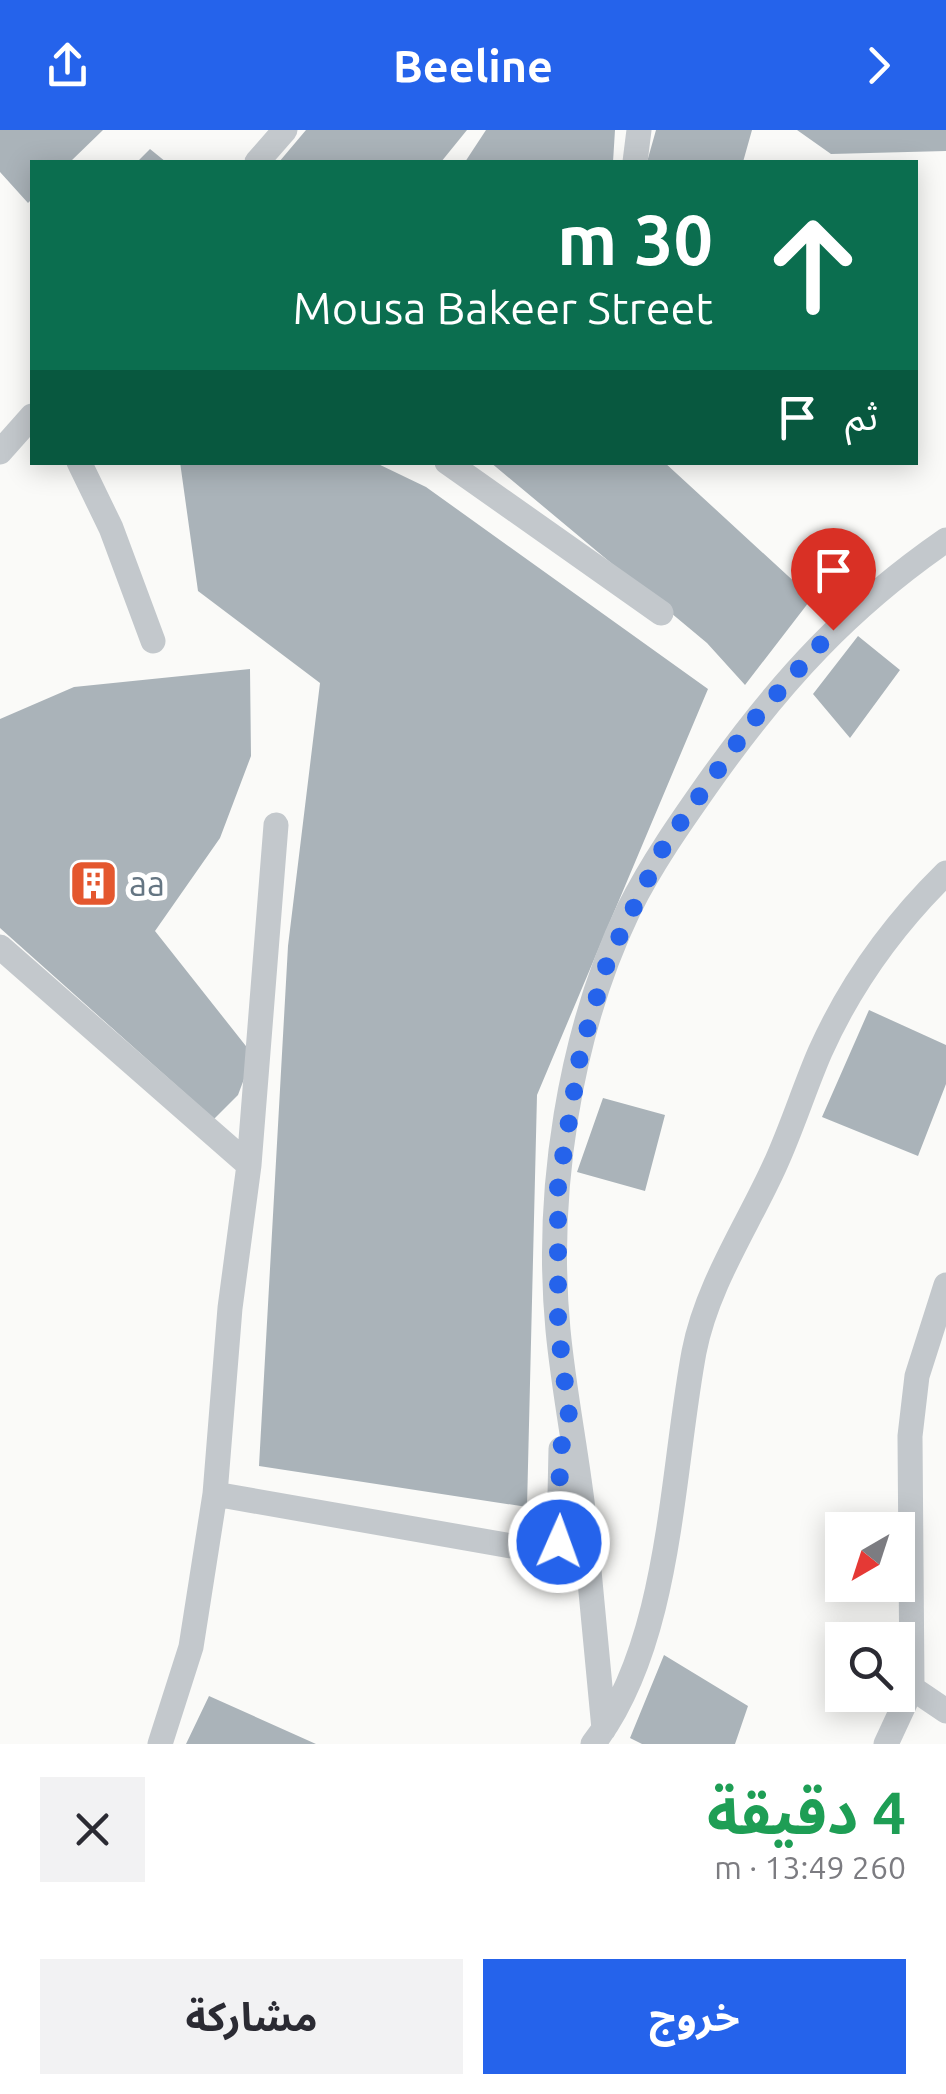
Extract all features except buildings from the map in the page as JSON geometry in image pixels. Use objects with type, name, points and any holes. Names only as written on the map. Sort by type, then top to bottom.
[{"type":"street","points":[[258,160],[285,130]]},
{"type":"street","points":[[635,160],[639,130]]},
{"type":"street","points":[[0,452],[30,418]]},
{"type":"street","points":[[80,465],[124,559],[153,641]]},
{"type":"street","points":[[452,465],[661,613]]},
{"type":"street","points":[[598,1736],[558,1327],[558,1187],[581,1050],[608,960],[629,910],[664,846],[752,722],[809,652],[857,608],[946,540]]},
{"type":"street","points":[[160,1744],[191,1648],[216,1494],[230,1308],[249,1165],[276,825]]},
{"type":"street","points":[[598,1736],[629,1687],[669,1534],[695,1348],[725,1264],[776,1164],[821,1050],[849,994],[889,937],[946,873]]},
{"type":"street","points":[[0,947],[249,1165]]},
{"type":"street","points":[[911,1622],[910,1436],[917,1376],[946,1284]]},
{"type":"street","points":[[216,1494],[540,1551],[559,1542],[560,1452],[569,1416]]},
{"type":"street","points":[[915,1690],[946,1711]]},
{"type":"street","points":[[886,1744],[901,1712]]},
{"type":"place","name":"aa","points":[[94,883]]},
{"type":"route","points":[[559,1542],[560,1452],[569,1416],[558,1327],[558,1187],[581,1050],[608,960],[629,910],[664,846],[752,722],[809,652],[833,630]]}]
